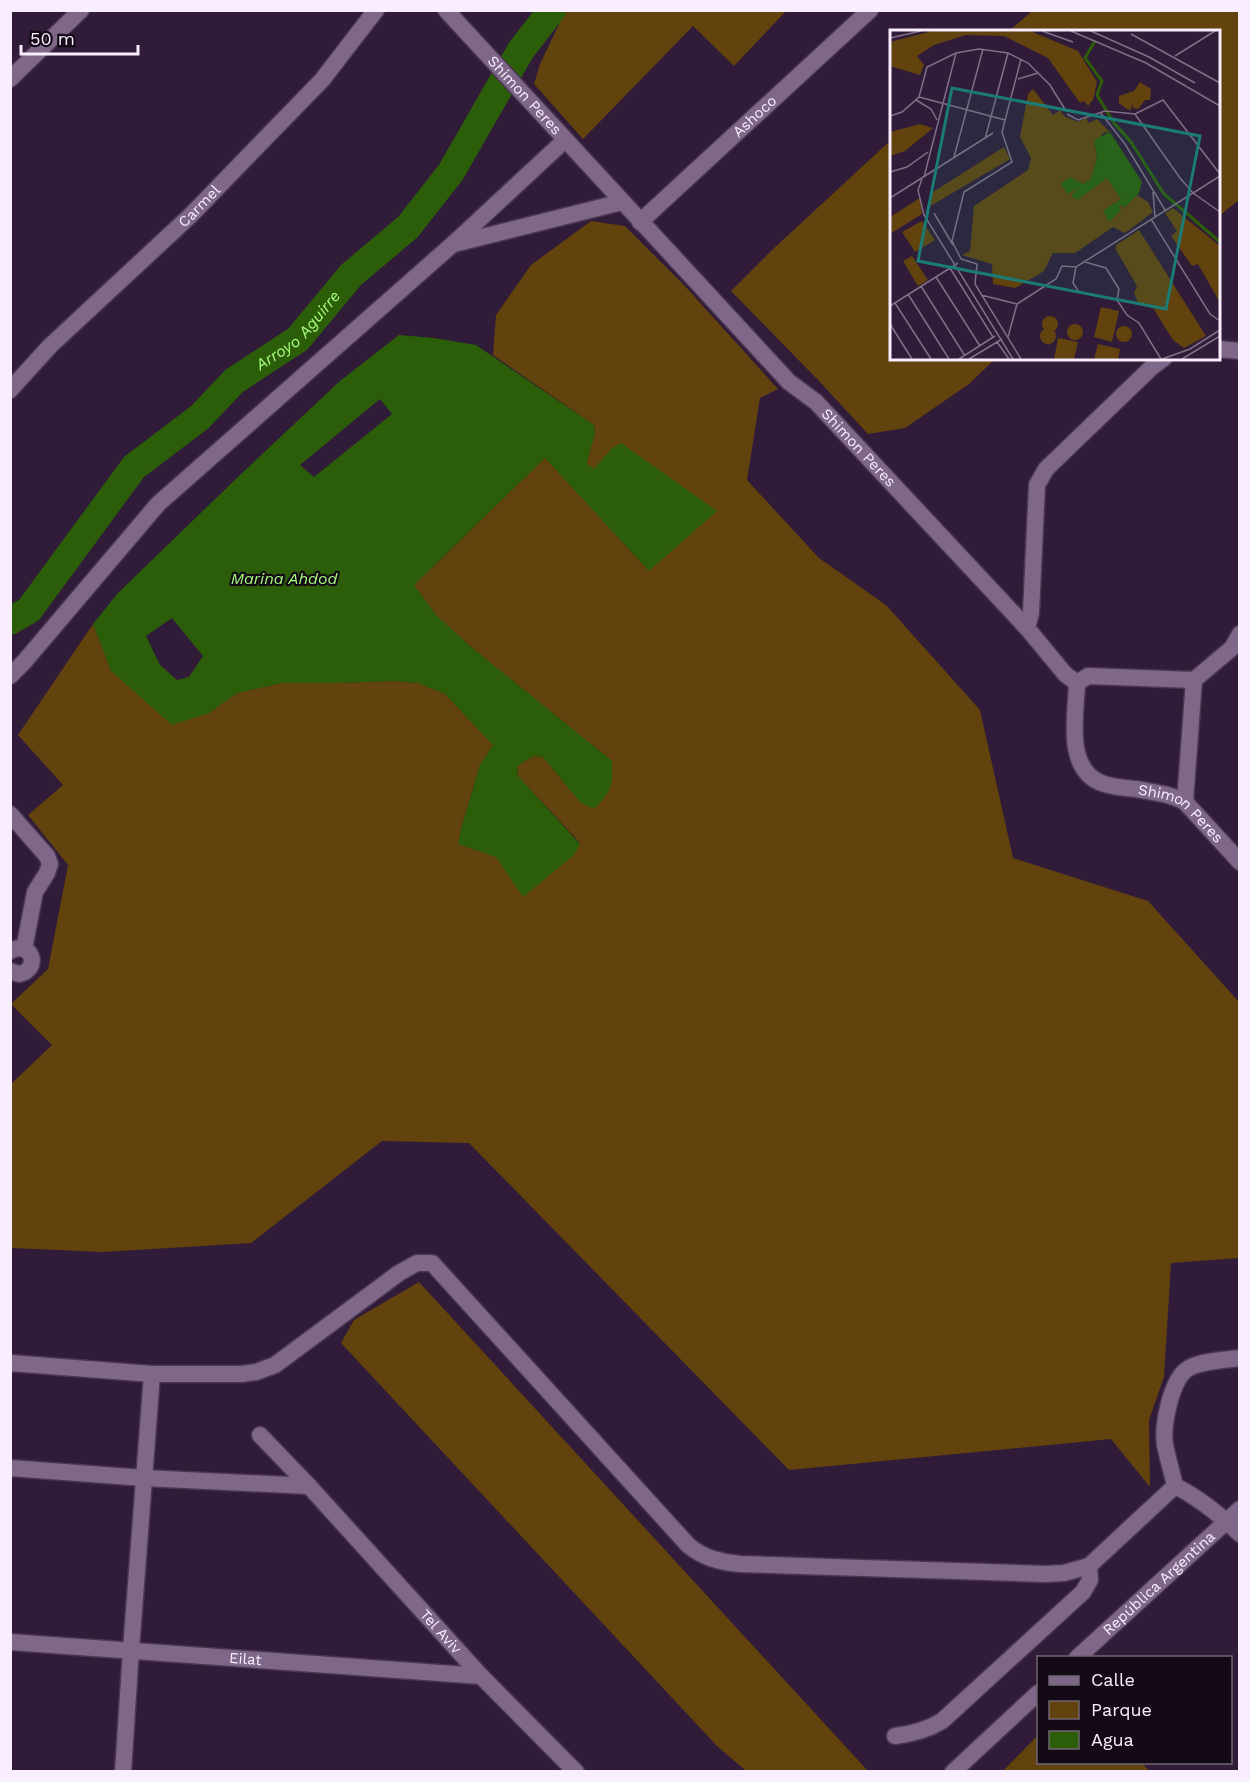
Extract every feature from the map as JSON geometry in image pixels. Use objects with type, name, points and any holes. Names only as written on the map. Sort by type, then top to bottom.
[{"type":"street","points":[[10,80],[81,10]]},
{"type":"street","name":"Carmel","points":[[10,390],[50,346],[191,215],[322,80],[376,10]]},
{"type":"street","name":"Shimon Peres","points":[[446,10],[789,382],[816,402],[1027,628],[1065,674],[1077,683],[1075,742],[1081,767],[1099,782],[1110,786],[1177,797],[1185,802],[1239,862]]},
{"type":"street","name":"Ashoco","points":[[640,222],[870,10]]},
{"type":"street","points":[[10,676],[32,654],[158,504],[453,244],[565,140]]},
{"type":"street","points":[[453,244],[622,202]]},
{"type":"street","points":[[1220,349],[1239,351]]},
{"type":"street","points":[[1027,628],[1031,613],[1037,485],[1046,469],[1161,360]]},
{"type":"street","points":[[1077,683],[1088,676],[1194,680],[1232,648],[1239,634]]},
{"type":"street","points":[[1185,802],[1194,680]]},
{"type":"street","points":[[10,814],[47,856],[50,864],[35,892],[17,950],[28,951],[32,959],[30,968],[19,974],[10,971]]},
{"type":"street","points":[[10,1363],[152,1374],[256,1372],[275,1365],[399,1273],[417,1263],[432,1263],[680,1536],[698,1554],[711,1559],[740,1564],[1064,1573],[1089,1566],[1175,1486]]},
{"type":"street","points":[[1239,1358],[1189,1368],[1176,1382],[1168,1410],[1165,1443],[1175,1486],[1194,1496],[1239,1534]]},
{"type":"street","points":[[123,1772],[152,1374]]},
{"type":"street","name":"Tel Aviv","points":[[260,1435],[481,1676],[576,1772]]},
{"type":"street","points":[[10,1468],[144,1478],[309,1486]]},
{"type":"street","name":"República Argentina","points":[[1079,1656],[1239,1509]]},
{"type":"street","points":[[895,1736],[912,1734],[942,1721],[1083,1592],[1090,1580],[1089,1566]]},
{"type":"street","name":"Eilat","points":[[10,1642],[481,1676]]},
{"type":"street","points":[[953,1772],[1037,1694]]},
{"type":"green space","points":[[568,11],[786,11],[734,66],[693,26],[583,139],[534,84],[540,64],[564,14]]},
{"type":"green space","points":[[1032,11],[1239,11],[1239,200],[1220,215],[1220,30],[1010,30]]},
{"type":"green space","points":[[890,141],[890,360],[994,360],[969,384],[905,428],[868,434],[731,291]]},
{"type":"green space","points":[[591,221],[625,226],[684,285],[778,389],[760,398],[747,480],[819,558],[886,605],[980,710],[1013,858],[1148,901],[1239,1002],[1239,1258],[1171,1263],[1164,1377],[1149,1420],[1150,1487],[1111,1439],[789,1470],[469,1143],[382,1141],[251,1243],[103,1252],[11,1248],[11,1084],[52,1045],[11,1004],[48,969],[68,865],[28,815],[63,785],[18,735],[93,624],[111,671],[209,713],[237,693],[282,683],[394,681],[418,683],[445,694],[493,745],[480,765],[458,844],[496,857],[580,843],[518,776],[517,766],[534,756],[543,757],[580,802],[612,761],[470,646],[436,615],[414,585],[545,458],[649,571],[603,459],[594,469],[587,464],[594,425],[493,355],[496,315],[531,265]]},
{"type":"green space","points":[[419,1282],[868,1771],[746,1771],[717,1746],[341,1343],[354,1320]]},
{"type":"green space","points":[[1037,1736],[1037,1764],[1143,1764],[1149,1771],[1003,1771]]},
{"type":"water","name":"Marina Ahdod","points":[[399,335],[476,345],[594,425],[587,464],[594,469],[612,448],[621,443],[717,511],[649,571],[545,458],[414,585],[436,615],[470,646],[612,761],[610,788],[594,809],[580,802],[543,757],[534,756],[517,766],[518,776],[580,844],[574,855],[523,897],[496,857],[458,844],[480,765],[493,745],[445,694],[418,683],[394,681],[282,683],[237,693],[209,713],[172,725],[111,671],[93,624],[118,593],[340,381]],"holes":[[[380,399],[392,414],[314,477],[300,465]],[[172,618],[203,656],[189,677],[177,680],[160,665],[146,636]]]},
{"type":"waterway","name":"Arroyo Aguirre","points":[[10,621],[29,610],[134,467],[200,417],[234,381],[298,339],[351,275],[408,227],[451,172],[521,50],[552,10]]}]
